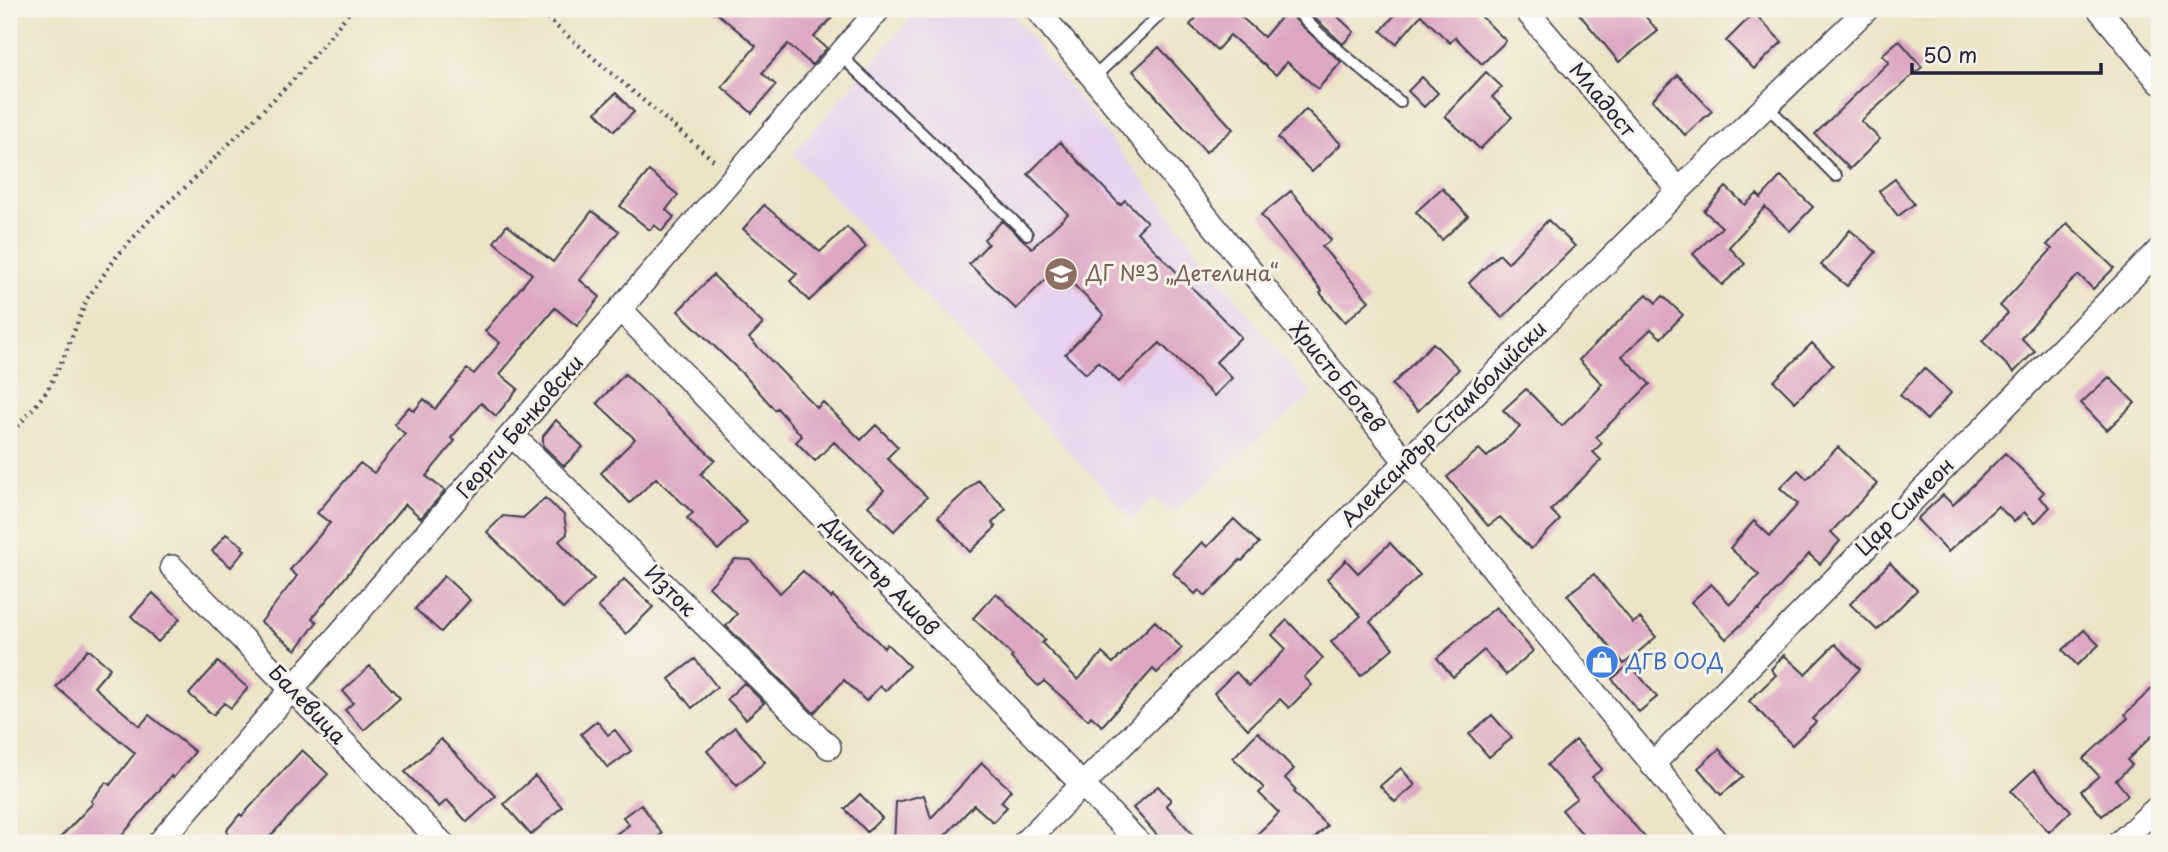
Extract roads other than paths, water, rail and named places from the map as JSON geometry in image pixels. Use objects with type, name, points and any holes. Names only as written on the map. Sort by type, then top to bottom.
[{"type":"street","name":"Георги Бенковски","points":[[159,843],[879,9]]},
{"type":"street","name":"Христо Ботев","points":[[1037,9],[1717,843]]},
{"type":"street","name":"Младост","points":[[1525,9],[1679,190]]},
{"type":"street","name":"Александър Стамболийски","points":[[1024,843],[1679,190],[1867,9]]},
{"type":"street","points":[[2099,9],[2159,82]]},
{"type":"street","name":"Цар Симеон","points":[[1652,765],[2159,250]]},
{"type":"street","name":"Димитър Ашов","points":[[621,310],[1139,843]]},
{"type":"street","name":"Изток","points":[[512,435],[829,747]]},
{"type":"street","name":"Балевица","points":[[172,567],[442,843]]},
{"type":"street","points":[[2119,843],[2159,806]]},
{"type":"lane","points":[[1093,78],[1166,9]]},
{"type":"lane","points":[[1294,9],[1400,103]]},
{"type":"lane","points":[[839,55],[1027,234]]},
{"type":"lane","points":[[1766,105],[1836,176]]},
{"type":"place","name":"ДГ №3 „Детелина“","points":[[1061,274]]},
{"type":"place","name":"ДГВ ООД","points":[[1602,662]]}]
